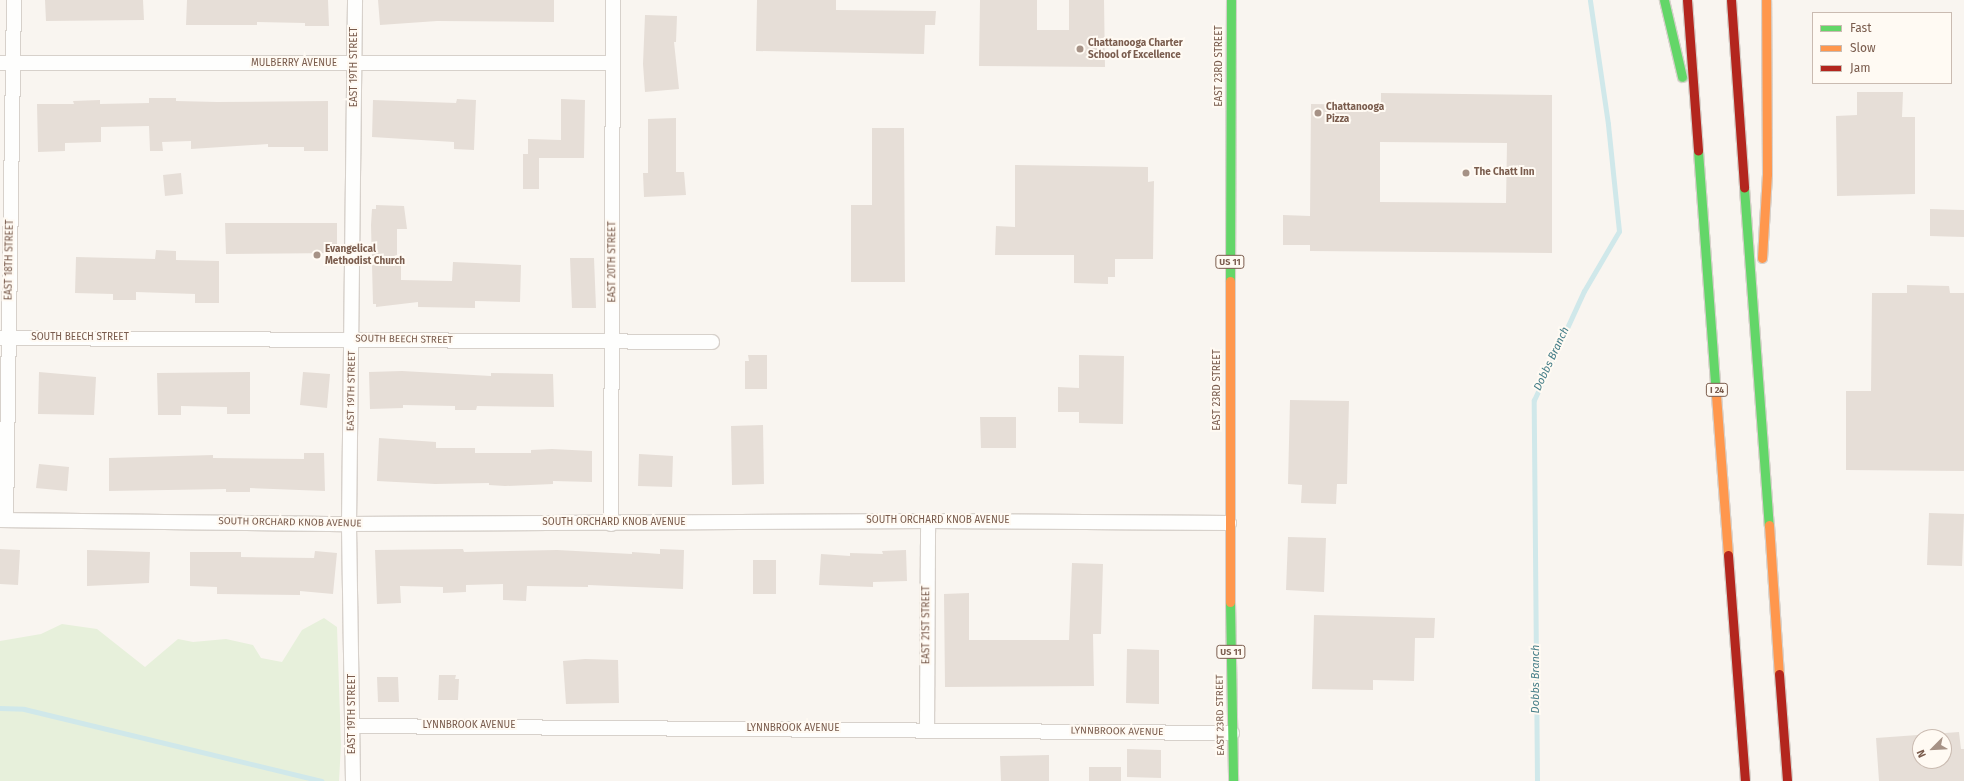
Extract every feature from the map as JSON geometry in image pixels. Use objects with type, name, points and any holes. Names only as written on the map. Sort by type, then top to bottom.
[{"type":"main road","name":"EAST 23RD STREET","points":[[1231,0],[1229,523],[1233,781]]},
{"type":"main road","points":[[1664,0],[1698,144]]},
{"type":"main road","name":"I 24","points":[[1687,0],[1745,781]]},
{"type":"main road","points":[[1731,0],[1787,781]]},
{"type":"main road","points":[[1756,343],[1767,174],[1766,0]]},
{"type":"street","name":"EAST 18TH STREET","points":[[3,520],[4,338],[14,63],[14,0]]},
{"type":"street","name":"EAST 19TH STREET","points":[[353,781],[354,726],[349,524],[353,339],[356,64],[355,0]]},
{"type":"street","name":"EAST 20TH STREET","points":[[611,524],[614,342],[613,0]]},
{"type":"street","name":"MULBERRY AVENUE","points":[[0,63],[356,64],[613,62]]},
{"type":"street","name":"SOUTH BEECH STREET","points":[[4,338],[712,342]]},
{"type":"street","name":"SOUTH ORCHARD KNOB AVENUE","points":[[3,520],[349,524],[611,524],[928,520],[1229,523]]},
{"type":"street","name":"EAST 21ST STREET","points":[[927,730],[928,520]]},
{"type":"street","name":"LYNNBROOK AVENUE","points":[[354,726],[1232,733]]},
{"type":"green space","points":[[324,618],[337,627],[341,745],[339,781],[0,781],[0,641],[41,634],[62,624],[97,629],[145,667],[178,639],[193,642],[226,639],[253,645],[261,658],[282,662],[302,630]]},
{"type":"building","points":[[45,0],[143,0],[144,20],[46,21]]},
{"type":"building","points":[[187,0],[328,0],[329,26],[305,26],[305,23],[257,22],[257,25],[186,25]]},
{"type":"building","points":[[378,0],[554,0],[554,22],[437,21],[380,25]]},
{"type":"building","points":[[757,0],[836,0],[836,10],[936,11],[935,25],[925,25],[924,54],[756,51]]},
{"type":"building","points":[[980,0],[1037,0],[1037,30],[1069,30],[1069,0],[1104,0],[1105,67],[979,66]]},
{"type":"building","points":[[645,15],[677,16],[676,42],[674,42],[679,89],[645,92],[643,64]]},
{"type":"building","points":[[1857,92],[1903,92],[1902,117],[1915,117],[1915,194],[1837,196],[1836,116],[1857,115]]},
{"type":"building","points":[[1381,93],[1552,95],[1552,253],[1310,251],[1310,245],[1283,245],[1283,215],[1310,216],[1311,104],[1381,105]],"holes":[[[1380,142],[1507,143],[1506,203],[1380,202]]]},
{"type":"building","points":[[149,98],[176,98],[176,101],[217,102],[328,101],[328,151],[304,151],[304,147],[268,147],[268,144],[191,149],[191,141],[162,142],[163,151],[150,151],[149,126],[101,127],[101,142],[65,143],[65,151],[38,152],[37,104],[74,104],[73,101],[100,100],[100,104],[149,103]]},
{"type":"building","points":[[457,99],[476,100],[474,150],[454,149],[454,142],[372,137],[373,100],[456,103]]},
{"type":"building","points":[[561,99],[585,100],[584,158],[539,158],[539,189],[523,189],[523,154],[528,154],[528,139],[561,140]]},
{"type":"building","points":[[676,118],[676,172],[684,172],[686,195],[644,197],[643,173],[648,173],[648,119]]},
{"type":"building","points":[[872,128],[904,128],[905,282],[851,282],[851,205],[872,205]]},
{"type":"building","points":[[1015,165],[1148,167],[1148,182],[1154,181],[1153,259],[1115,259],[1115,277],[1108,277],[1108,284],[1074,283],[1074,255],[995,255],[996,226],[1015,227]]},
{"type":"building","points":[[181,173],[183,194],[165,196],[163,175]]},
{"type":"building","points":[[376,205],[404,206],[407,229],[397,229],[397,258],[401,258],[401,280],[452,281],[453,262],[521,265],[520,302],[475,301],[475,308],[418,307],[418,302],[376,307],[376,304],[373,304],[371,225],[372,209],[376,209]]},
{"type":"building","points":[[1930,209],[1964,210],[1964,237],[1930,236]]},
{"type":"building","points":[[225,223],[337,223],[337,253],[226,254]]},
{"type":"building","points":[[156,250],[176,251],[176,260],[219,261],[219,303],[195,303],[195,294],[136,292],[136,300],[113,300],[113,294],[75,293],[76,257],[155,259]]},
{"type":"building","points":[[570,258],[594,258],[596,308],[572,308]]},
{"type":"building","points":[[1907,285],[1949,286],[1950,293],[1964,293],[1964,471],[1846,470],[1846,391],[1871,391],[1872,293],[1907,293]]},
{"type":"building","points":[[748,355],[767,355],[767,389],[745,389],[745,361],[749,361]]},
{"type":"building","points":[[1079,355],[1124,356],[1123,424],[1079,423],[1079,412],[1058,412],[1058,387],[1079,388]]},
{"type":"building","points":[[402,371],[491,376],[491,373],[553,374],[554,407],[477,406],[476,410],[455,410],[455,406],[403,405],[403,408],[370,409],[369,372]]},
{"type":"building","points":[[39,372],[96,377],[94,415],[38,414]]},
{"type":"building","points":[[250,372],[250,414],[227,414],[227,407],[181,406],[181,415],[158,415],[157,373]]},
{"type":"building","points":[[303,372],[330,374],[327,408],[300,405]]},
{"type":"building","points":[[1290,400],[1349,401],[1347,484],[1337,484],[1336,504],[1301,503],[1302,485],[1288,484]]},
{"type":"building","points":[[980,417],[1016,417],[1016,448],[981,448]]},
{"type":"building","points":[[763,425],[764,484],[732,485],[731,426]]},
{"type":"building","points":[[379,438],[436,442],[436,448],[475,448],[475,453],[531,453],[531,450],[552,449],[592,451],[592,482],[553,481],[553,484],[505,486],[489,485],[489,483],[435,484],[377,481]]},
{"type":"building","points":[[304,453],[324,453],[325,491],[250,488],[250,492],[226,492],[226,489],[109,491],[109,458],[213,455],[213,458],[304,459]]},
{"type":"building","points":[[639,454],[673,456],[672,487],[638,486]]},
{"type":"building","points":[[39,464],[69,467],[67,491],[36,488]]},
{"type":"building","points":[[1929,513],[1964,514],[1962,566],[1927,565]]},
{"type":"building","points":[[1288,537],[1326,538],[1324,592],[1286,590]]},
{"type":"building","points":[[0,549],[20,550],[18,585],[0,584]]},
{"type":"building","points":[[463,549],[464,552],[557,550],[632,554],[632,552],[660,554],[660,549],[684,550],[683,589],[588,585],[588,587],[527,586],[526,601],[503,600],[503,584],[466,585],[466,592],[443,593],[443,587],[400,586],[401,603],[377,604],[375,550]]},
{"type":"building","points":[[87,550],[150,552],[149,583],[87,586]]},
{"type":"building","points":[[906,550],[907,581],[873,582],[873,587],[819,585],[821,554],[850,556],[850,553],[883,554],[882,551]]},
{"type":"building","points":[[315,551],[337,553],[333,594],[300,591],[300,595],[217,594],[217,587],[190,586],[190,552],[241,552],[241,557],[314,558]]},
{"type":"building","points":[[753,560],[776,560],[776,594],[753,594]]},
{"type":"building","points":[[1072,563],[1103,564],[1101,634],[1093,634],[1094,686],[945,687],[944,594],[969,593],[969,640],[1069,640]]},
{"type":"building","points":[[1314,615],[1435,618],[1434,638],[1415,638],[1414,681],[1373,680],[1373,690],[1312,689]]},
{"type":"building","points":[[1127,649],[1159,650],[1159,704],[1126,703]]},
{"type":"building","points":[[585,659],[618,660],[619,703],[566,704],[563,661]]},
{"type":"building","points":[[439,675],[456,675],[455,679],[459,679],[458,700],[438,700]]},
{"type":"building","points":[[377,677],[398,677],[399,702],[378,702]]},
{"type":"building","points":[[1959,732],[1961,749],[1964,749],[1964,781],[1879,781],[1876,738],[1912,735],[1912,769],[1952,769],[1952,733]]},
{"type":"building","points":[[1127,749],[1161,750],[1161,778],[1127,777]]},
{"type":"building","points":[[1049,755],[1049,781],[1001,781],[1000,756]]},
{"type":"building","points":[[1089,767],[1121,767],[1121,781],[1089,781]]},
{"type":"waterway","name":"Dobbs Branch","points":[[1537,781],[1534,400],[1584,291],[1619,231],[1608,124],[1590,0]]},
{"type":"waterway","points":[[0,708],[24,709],[321,781]]},
{"type":"traffic: fast","points":[[1230,281],[1231,0]]},
{"type":"traffic: fast","points":[[1664,0],[1682,77]]},
{"type":"traffic: fast","points":[[1698,151],[1716,395]]},
{"type":"traffic: fast","points":[[1744,188],[1769,525]]},
{"type":"traffic: fast","points":[[1230,602],[1233,781]]},
{"type":"traffic: slow","points":[[1762,258],[1767,174],[1766,0]]},
{"type":"traffic: slow","points":[[1230,281],[1230,602]]},
{"type":"traffic: slow","points":[[1716,395],[1728,555]]},
{"type":"traffic: slow","points":[[1769,525],[1779,674]]},
{"type":"traffic: jam","points":[[1687,0],[1698,151]]},
{"type":"traffic: jam","points":[[1731,0],[1744,188]]},
{"type":"traffic: jam","points":[[1728,555],[1745,781]]},
{"type":"traffic: jam","points":[[1779,674],[1787,781]]},
{"type":"place","name":"Chattanooga Charter School of Excellence","points":[[1080,49]]},
{"type":"place","name":"Chattanooga Pizza","points":[[1318,113]]},
{"type":"place","name":"The Chatt Inn","points":[[1466,173]]},
{"type":"place","name":"Evangelical Methodist Church","points":[[317,255]]}]
